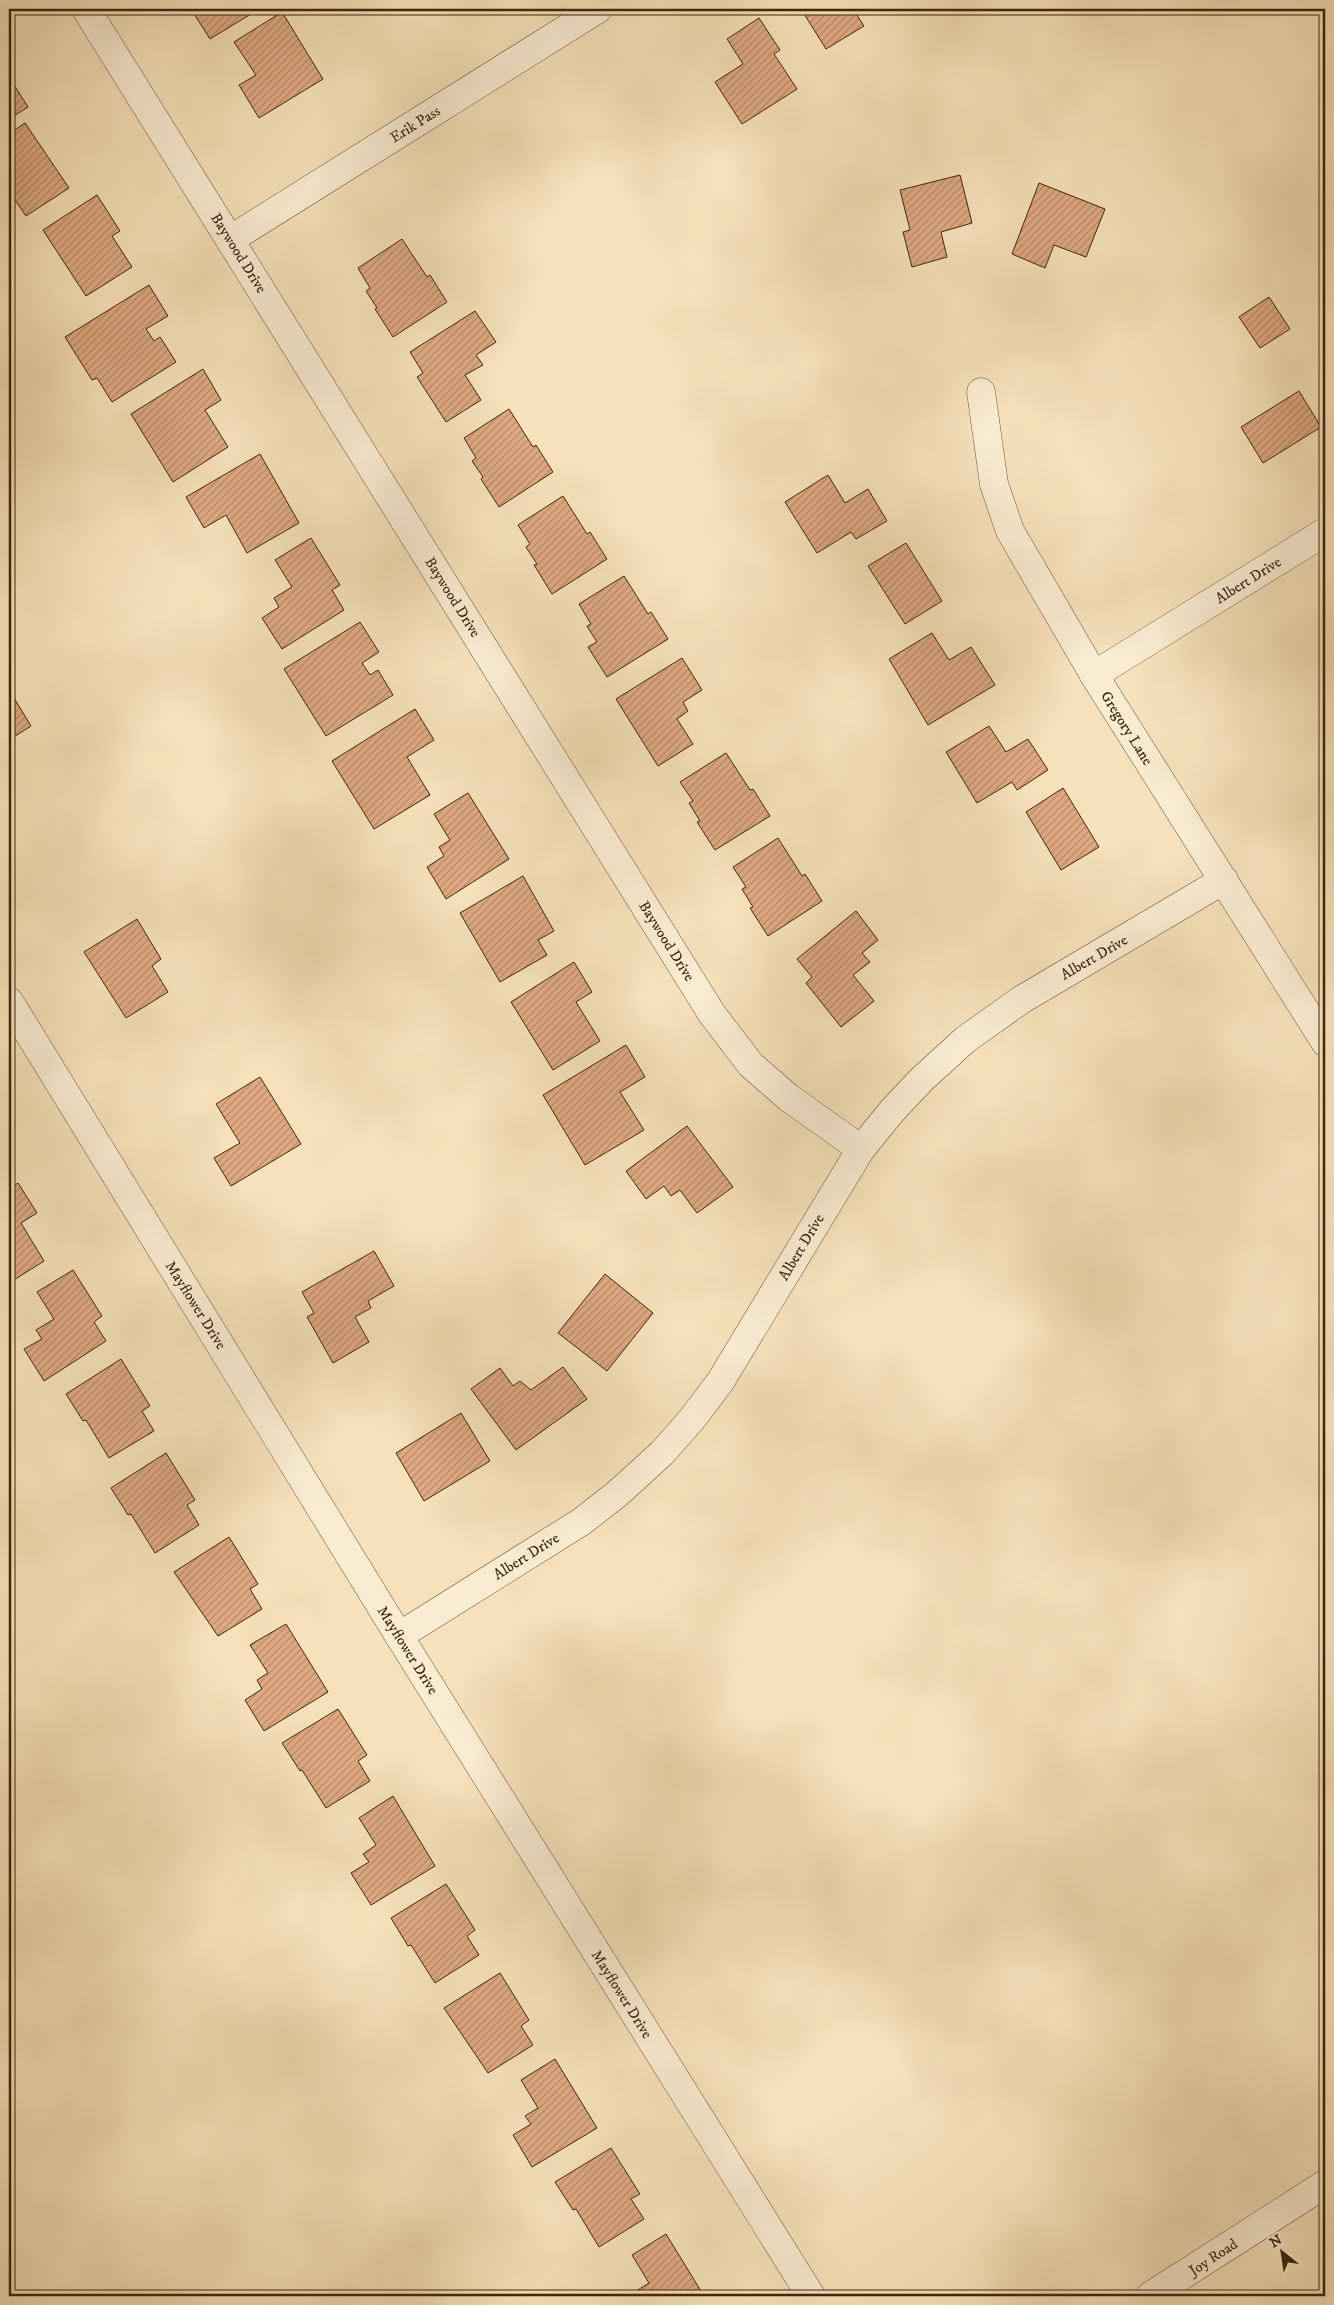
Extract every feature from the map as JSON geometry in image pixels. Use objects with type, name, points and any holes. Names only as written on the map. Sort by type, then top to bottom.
[{"type":"street","name":"Baywood Drive","points":[[86,9],[712,1014],[751,1065],[789,1098],[861,1149]]},
{"type":"street","name":"Erik Pass","points":[[231,240],[598,9]]},
{"type":"street","name":"Gregory Lane","points":[[981,392],[994,484],[1010,531],[1094,676],[1325,1042]]},
{"type":"street","name":"Albert Drive","points":[[1094,676],[1325,532]]},
{"type":"street","name":"Albert Drive","points":[[399,1636],[581,1522],[617,1494],[662,1453],[692,1419],[720,1382],[861,1149],[892,1111],[921,1080],[966,1039],[1021,1000],[1224,880]]},
{"type":"street","name":"Mayflower Drive","points":[[9,1001],[399,1636],[811,2296]]},
{"type":"street","name":"Joy Road","points":[[1150,2296],[1325,2184]]},
{"type":"building","points":[[191,9],[259,9],[210,39]]},
{"type":"building","points":[[801,9],[853,9],[864,26],[826,49]]},
{"type":"building","points":[[282,12],[323,79],[259,118],[239,85],[256,75],[234,42]]},
{"type":"building","points":[[759,18],[780,50],[774,54],[797,89],[742,124],[715,82],[743,64],[727,39]]},
{"type":"building","points":[[9,77],[28,107],[9,119]]},
{"type":"building","points":[[25,123],[69,188],[26,216],[9,191],[9,134]]},
{"type":"building","points":[[960,175],[972,223],[941,232],[947,257],[912,267],[903,232],[910,230],[900,190]]},
{"type":"building","points":[[1039,183],[1105,209],[1086,257],[1054,245],[1045,268],[1012,254]]},
{"type":"building","points":[[97,195],[120,231],[112,236],[132,267],[86,296],[43,230]]},
{"type":"building","points":[[402,239],[427,277],[430,275],[447,302],[393,337],[375,309],[377,308],[366,291],[370,288],[358,268]]},
{"type":"building","points":[[149,285],[168,316],[146,329],[154,341],[160,337],[176,362],[112,402],[97,378],[92,380],[65,337]]},
{"type":"building","points":[[1269,297],[1290,329],[1260,348],[1239,317]]},
{"type":"building","points":[[475,311],[496,342],[476,355],[483,365],[465,375],[481,400],[446,422],[417,377],[423,373],[410,352]]},
{"type":"building","points":[[203,369],[221,400],[205,410],[228,447],[173,482],[131,414]]},
{"type":"building","points":[[1299,391],[1321,427],[1263,463],[1241,427]]},
{"type":"building","points":[[509,409],[533,447],[536,445],[553,472],[499,507],[481,479],[483,477],[472,461],[476,458],[464,438]]},
{"type":"building","points":[[260,454],[299,523],[247,553],[226,515],[204,528],[186,497]]},
{"type":"building","points":[[828,475],[845,503],[868,489],[887,521],[856,539],[851,532],[817,553],[785,502]]},
{"type":"building","points":[[563,496],[587,534],[590,532],[607,559],[552,594],[534,565],[537,564],[526,547],[530,544],[518,525]]},
{"type":"building","points":[[311,538],[340,585],[332,590],[344,610],[282,649],[262,618],[279,607],[274,598],[292,587],[275,560]]},
{"type":"building","points":[[906,543],[942,601],[905,624],[868,566]]},
{"type":"building","points":[[624,576],[648,614],[651,612],[668,639],[607,677],[588,647],[597,642],[587,626],[591,624],[579,604]]},
{"type":"building","points":[[360,622],[379,652],[362,663],[370,675],[378,670],[393,695],[326,736],[284,669]]},
{"type":"building","points":[[932,633],[949,660],[971,647],[995,685],[928,725],[889,659]]},
{"type":"building","points":[[682,658],[702,690],[683,702],[688,711],[677,719],[693,744],[658,766],[616,699]]},
{"type":"building","points":[[9,690],[31,726],[9,740]]},
{"type":"building","points":[[415,709],[434,740],[407,757],[430,795],[374,829],[332,761]]},
{"type":"building","points":[[989,726],[1006,752],[1028,739],[1048,770],[1017,790],[1012,782],[977,803],[946,752]]},
{"type":"building","points":[[726,753],[750,790],[753,789],[770,816],[715,850],[697,822],[700,821],[689,803],[693,801],[680,782]]},
{"type":"building","points":[[1063,788],[1099,847],[1061,870],[1026,812]]},
{"type":"building","points":[[468,793],[509,859],[446,899],[427,867],[444,856],[439,847],[450,840],[434,814]]},
{"type":"building","points":[[778,838],[802,876],[805,874],[822,901],[768,936],[750,908],[753,907],[742,889],[746,887],[733,867]]},
{"type":"building","points":[[523,876],[554,931],[538,940],[547,955],[500,982],[460,913]]},
{"type":"building","points":[[856,911],[878,940],[862,953],[870,962],[853,975],[874,1001],[841,1027],[806,983],[812,977],[797,959]]},
{"type":"building","points":[[137,919],[161,959],[152,966],[168,992],[126,1018],[84,952]]},
{"type":"building","points":[[574,962],[592,992],[576,1002],[600,1041],[553,1070],[511,1002]]},
{"type":"building","points":[[626,1045],[645,1077],[620,1092],[644,1130],[585,1165],[543,1095]]},
{"type":"building","points":[[260,1077],[301,1144],[231,1186],[214,1158],[240,1143],[216,1104]]},
{"type":"building","points":[[687,1126],[733,1187],[697,1213],[680,1190],[671,1196],[664,1186],[646,1199],[626,1171]]},
{"type":"building","points":[[18,1183],[37,1213],[21,1223],[44,1261],[9,1283],[9,1189]]},
{"type":"building","points":[[374,1251],[394,1286],[368,1301],[371,1308],[355,1317],[369,1342],[333,1363],[307,1317],[314,1313],[302,1292]]},
{"type":"building","points":[[73,1270],[102,1316],[94,1322],[106,1341],[44,1381],[24,1349],[42,1339],[36,1330],[54,1319],[37,1292]]},
{"type":"building","points":[[605,1274],[653,1313],[607,1371],[558,1333]]},
{"type":"building","points":[[121,1359],[150,1406],[142,1411],[154,1431],[109,1458],[86,1420],[83,1421],[66,1394]]},
{"type":"building","points":[[563,1367],[587,1399],[516,1450],[471,1389],[500,1368],[513,1386],[520,1381],[531,1390]]},
{"type":"building","points":[[461,1413],[490,1461],[424,1501],[396,1453]]},
{"type":"building","points":[[166,1453],[195,1500],[187,1505],[199,1525],[155,1553],[131,1514],[128,1515],[111,1488]]},
{"type":"building","points":[[229,1537],[258,1584],[250,1589],[262,1609],[218,1636],[174,1572]]},
{"type":"building","points":[[286,1624],[328,1692],[264,1731],[245,1700],[262,1689],[257,1680],[268,1673],[250,1645]]},
{"type":"building","points":[[338,1709],[367,1755],[358,1761],[370,1781],[326,1808],[282,1743]]},
{"type":"building","points":[[393,1796],[435,1866],[371,1905],[351,1873],[369,1862],[363,1854],[376,1845],[359,1818]]},
{"type":"building","points":[[446,1884],[475,1930],[467,1936],[479,1955],[435,1983],[411,1945],[408,1946],[391,1918]]},
{"type":"building","points":[[500,1973],[529,2020],[521,2026],[533,2045],[488,2073],[444,2008]]},
{"type":"building","points":[[555,2059],[597,2128],[532,2167],[513,2135],[531,2124],[525,2116],[538,2108],[521,2080]]},
{"type":"building","points":[[611,2148],[640,2194],[631,2199],[644,2219],[599,2247],[576,2209],[573,2210],[555,2182]]},
{"type":"building","points":[[666,2234],[704,2296],[639,2296],[636,2291],[649,2283],[632,2255]]}]
